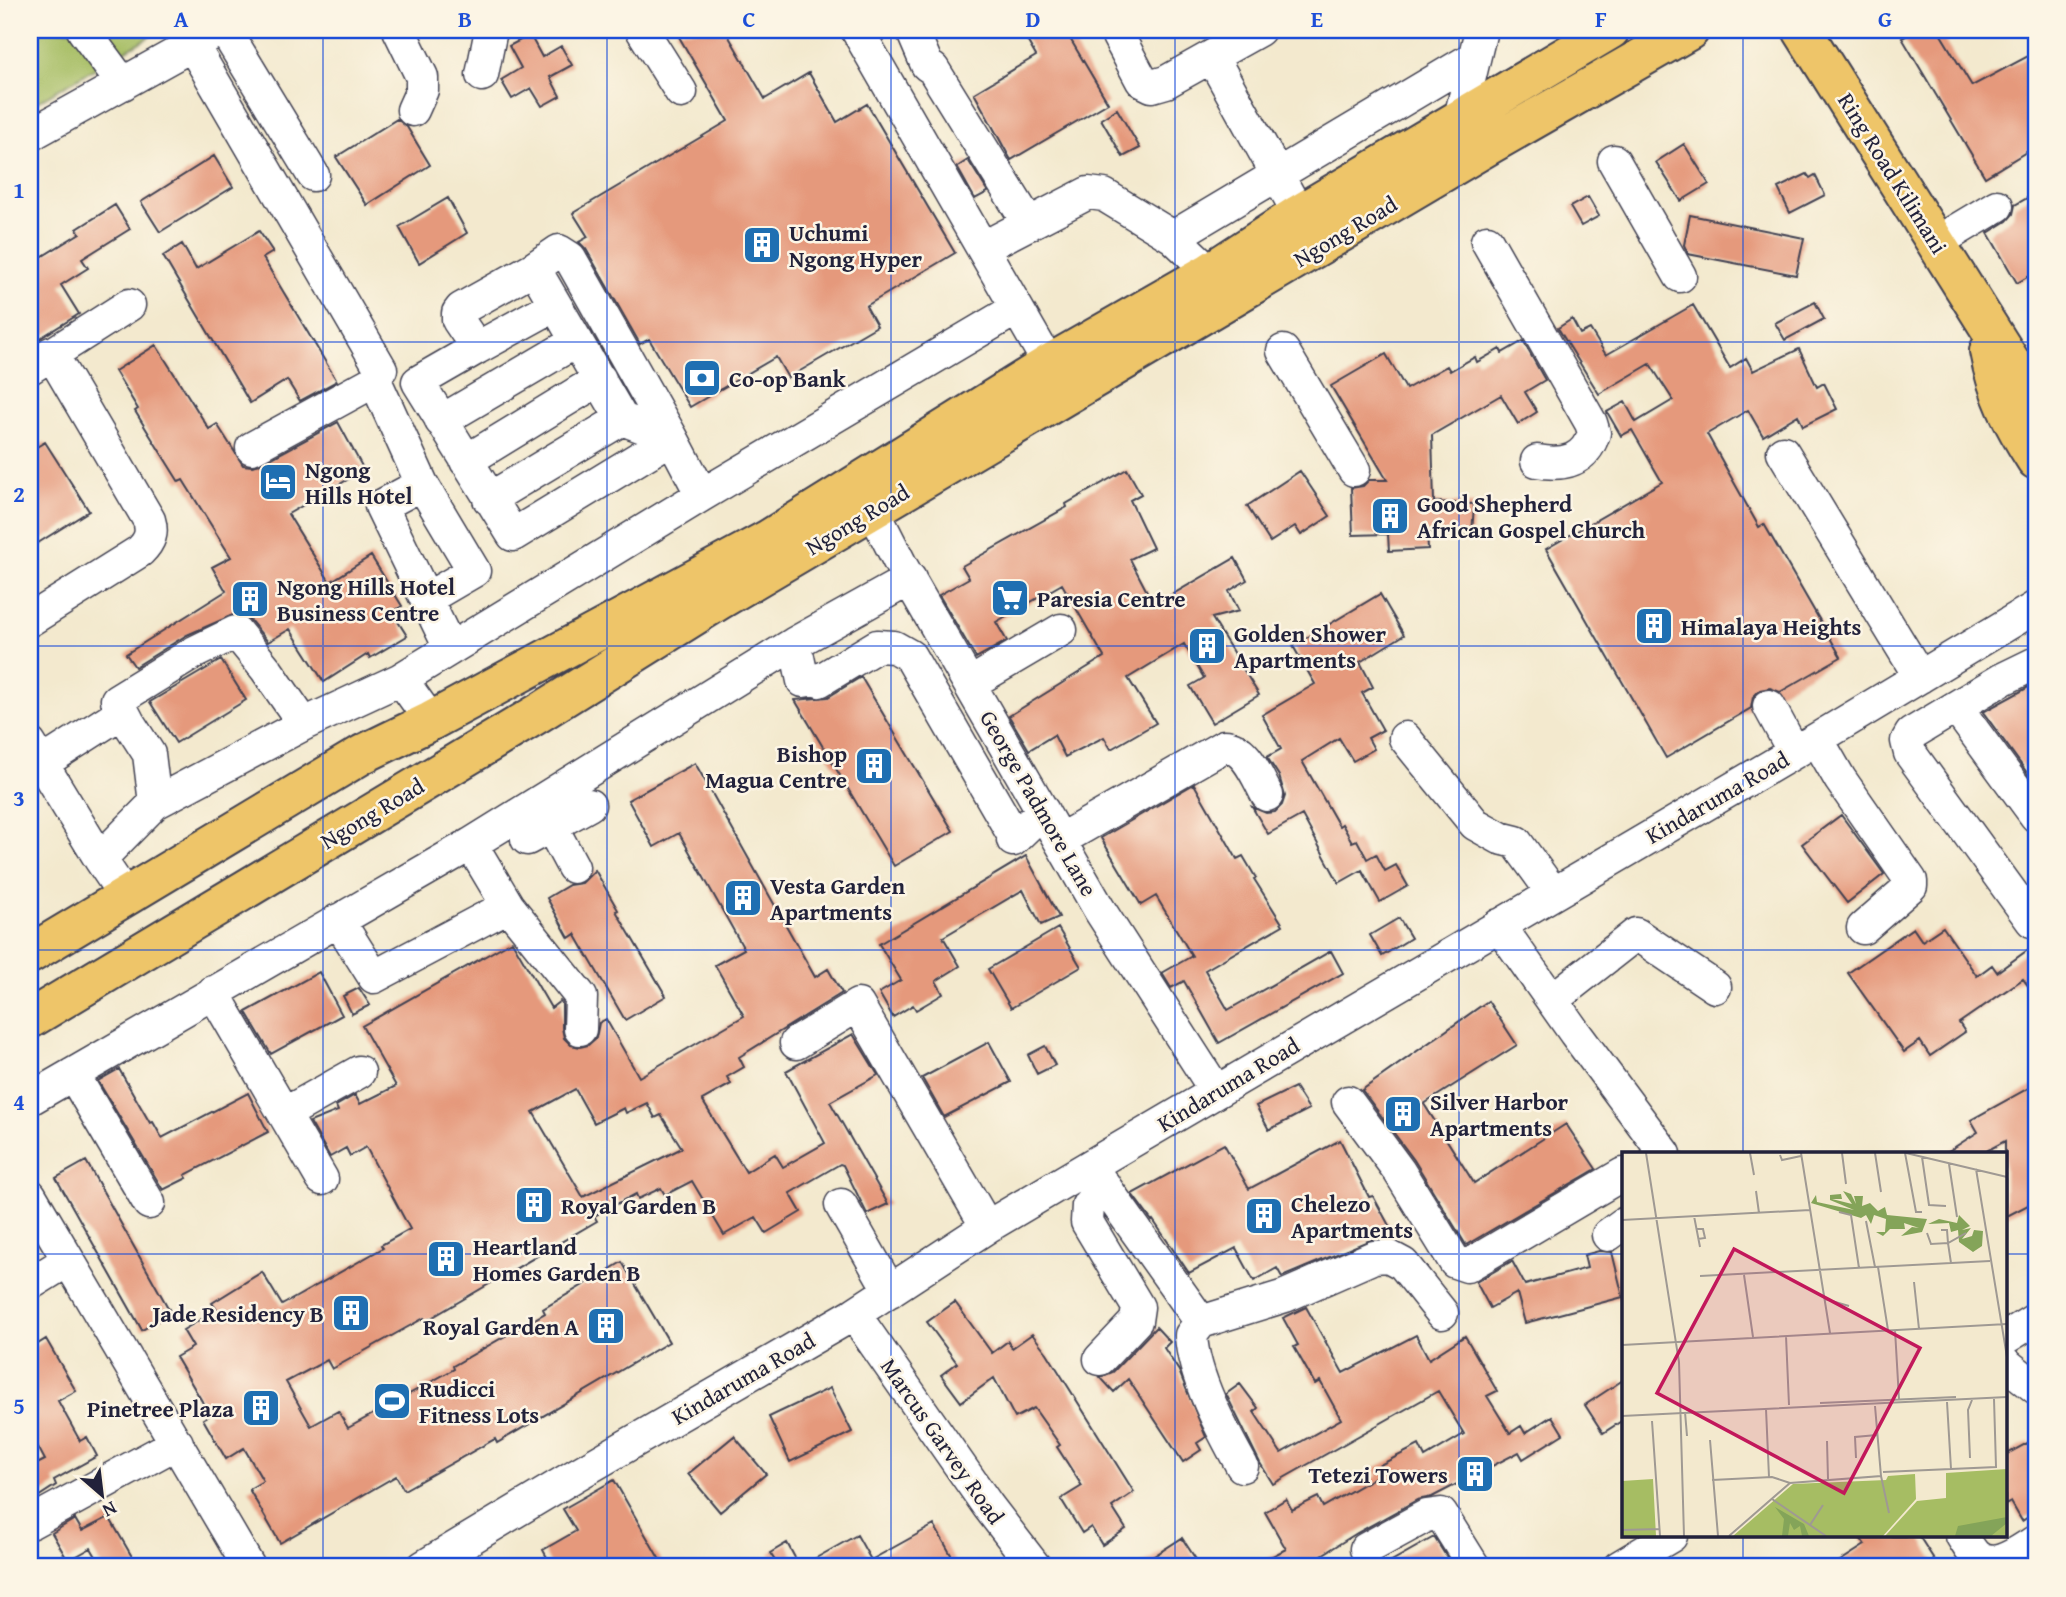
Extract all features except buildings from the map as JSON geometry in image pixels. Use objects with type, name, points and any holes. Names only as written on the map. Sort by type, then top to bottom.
[{"type":"main road","name":"Ngong Road","points":[[30,954],[363,754],[431,721],[766,540],[1049,364],[1210,272],[1299,214],[1610,30]]},
{"type":"main road","name":"Ngong Road","points":[[30,1019],[390,803],[718,601],[1491,144],[1690,30]]},
{"type":"main road","name":"Ring Road Kilimani","points":[[1802,30],[2036,402]]},
{"type":"main road","name":"Ring Road Kilimani","points":[[1983,317],[1994,381],[2017,430],[2036,460]]},
{"type":"main road","points":[[363,754],[397,764],[401,770],[404,782],[402,789],[390,803]]},
{"type":"street","points":[[83,30],[123,84]]},
{"type":"street","points":[[225,30],[313,174]]},
{"type":"street","points":[[399,30],[422,77],[422,90],[412,110]]},
{"type":"street","points":[[482,75],[491,30]]},
{"type":"street","points":[[642,30],[681,92]]},
{"type":"street","points":[[858,30],[1049,364]]},
{"type":"street","points":[[912,30],[927,65],[933,69],[1029,224]]},
{"type":"street","points":[[1118,36],[1142,81],[1152,86],[1166,82],[1259,30]]},
{"type":"street","points":[[30,135],[206,38],[381,369]]},
{"type":"street","points":[[1173,237],[1278,176],[1477,44]]},
{"type":"street","points":[[1460,118],[1477,44]]},
{"type":"street","points":[[1212,57],[1299,214]]},
{"type":"street","points":[[1614,162],[1680,276]]},
{"type":"street","points":[[984,247],[1088,193],[1096,192],[1173,237],[1210,272]]},
{"type":"street","points":[[1937,242],[1997,206]]},
{"type":"street","points":[[1486,241],[1594,433],[1588,449],[1573,459],[1555,464],[1537,461]]},
{"type":"street","points":[[477,348],[458,320],[458,313],[559,251],[570,258],[702,495]]},
{"type":"street","points":[[534,268],[622,419],[672,438]]},
{"type":"street","points":[[30,620],[140,551],[148,543],[152,530],[149,520],[40,361],[129,305]]},
{"type":"street","points":[[555,305],[418,382],[513,535],[672,438]]},
{"type":"street","points":[[100,859],[155,803],[304,724],[401,678],[1016,309]]},
{"type":"street","points":[[441,421],[577,341]]},
{"type":"street","points":[[1283,351],[1354,470]]},
{"type":"street","points":[[466,461],[600,379]]},
{"type":"street","points":[[252,448],[369,384],[379,389],[422,484],[474,571],[426,599]]},
{"type":"street","points":[[489,499],[622,419]]},
{"type":"street","points":[[1783,452],[1920,677]]},
{"type":"street","points":[[422,484],[380,506],[450,648]]},
{"type":"street","name":"George Padmore Lane","points":[[873,510],[909,579],[1100,909],[1216,1091]]},
{"type":"street","points":[[538,822],[795,643],[909,579]]},
{"type":"street","name":"Kindaruma Road","points":[[424,1567],[576,1475],[854,1314],[988,1227],[1097,1176],[1216,1091],[1805,746],[2036,607]]},
{"type":"street","points":[[971,683],[1061,630]]},
{"type":"street","points":[[155,803],[149,754],[117,700],[195,652],[236,632],[266,669],[304,724]]},
{"type":"street","points":[[795,643],[803,681],[819,681],[877,646],[894,647],[910,656],[1006,841],[1013,840],[1043,811]]},
{"type":"street","points":[[2036,663],[2001,680],[1911,734],[1907,741],[1910,752],[2032,920],[2036,921]]},
{"type":"street","points":[[401,678],[431,721]]},
{"type":"street","points":[[1769,706],[1840,779],[1911,881],[1911,886],[1863,928]]},
{"type":"street","points":[[1956,707],[2036,816]]},
{"type":"street","points":[[122,712],[36,754],[125,896]]},
{"type":"street","points":[[1405,738],[1475,824],[1500,838],[1516,842],[1553,893]]},
{"type":"street","points":[[1060,840],[1224,746],[1233,746],[1241,751],[1267,794]]},
{"type":"street","points":[[30,1099],[471,844],[589,806]]},
{"type":"street","points":[[538,822],[573,867]]},
{"type":"street","points":[[471,844],[508,906],[580,997],[580,1029]]},
{"type":"street","points":[[338,920],[374,977],[508,906]]},
{"type":"street","points":[[1499,925],[1660,1152]]},
{"type":"street","points":[[1552,1000],[1636,934],[1716,987]]},
{"type":"street","points":[[214,992],[322,1179]]},
{"type":"street","points":[[796,1044],[858,1005],[988,1227]]},
{"type":"street","points":[[284,1114],[359,1072]]},
{"type":"street","points":[[73,1074],[149,1203]]},
{"type":"street","points":[[1348,1102],[1399,1171],[1455,1262],[1467,1266],[1622,1175]]},
{"type":"street","points":[[1097,1176],[1201,1322]]},
{"type":"street","points":[[1097,1176],[1088,1205],[1087,1222],[1138,1307],[1136,1321],[1100,1359]]},
{"type":"street","points":[[30,1195],[249,1567]]},
{"type":"street","points":[[841,1205],[890,1291]]},
{"type":"street","points":[[1242,1466],[1222,1428],[1192,1355],[1191,1335],[1201,1322],[1285,1296],[1374,1256],[1388,1256],[1403,1264],[1442,1314]]},
{"type":"street","points":[[30,1284],[68,1261]]},
{"type":"street","name":"Marcus Garvey Road","points":[[854,1314],[988,1506],[1035,1567]]},
{"type":"street","points":[[2007,1337],[2036,1319]]},
{"type":"street","points":[[30,1522],[177,1443]]},
{"type":"street","points":[[1366,1549],[1426,1516],[1441,1514],[1474,1567]]},
{"type":"street","points":[[1619,1567],[1668,1538]]},
{"type":"street","points":[[1963,1538],[1975,1555],[1992,1562],[2002,1561],[2036,1541]]},
{"type":"green space","points":[[30,30],[161,30],[30,106]]},
{"type":"place","name":"Uchumi Ngong Hyper","points":[[762,245]]},
{"type":"place","name":"Co-op Bank","points":[[702,378]]},
{"type":"place","name":"Ngong Hills Hotel","points":[[278,482]]},
{"type":"place","name":"Good Shepherd African Gospel Church","points":[[1390,516]]},
{"type":"place","name":"Paresia Centre","points":[[1010,598]]},
{"type":"place","name":"Ngong Hills Hotel Business Centre","points":[[250,599]]},
{"type":"place","name":"Himalaya Heights","points":[[1654,626]]},
{"type":"place","name":"Golden Shower Apartments","points":[[1207,646]]},
{"type":"place","name":"Bishop Magua Centre","points":[[874,766]]},
{"type":"place","name":"Vesta Garden Apartments","points":[[743,898]]},
{"type":"place","name":"Silver Harbor Apartments","points":[[1403,1114]]},
{"type":"place","name":"Royal Garden B","points":[[534,1205]]},
{"type":"place","name":"Chelezo Apartments","points":[[1264,1216]]},
{"type":"place","name":"Heartland Homes Garden B","points":[[446,1259]]},
{"type":"place","name":"Jade Residency B","points":[[351,1313]]},
{"type":"place","name":"Royal Garden A","points":[[606,1326]]},
{"type":"place","name":"Rudicci Fitness Lots","points":[[392,1401]]},
{"type":"place","name":"Pinetree Plaza","points":[[261,1408]]},
{"type":"place","name":"Tetezi Towers","points":[[1475,1474]]}]
